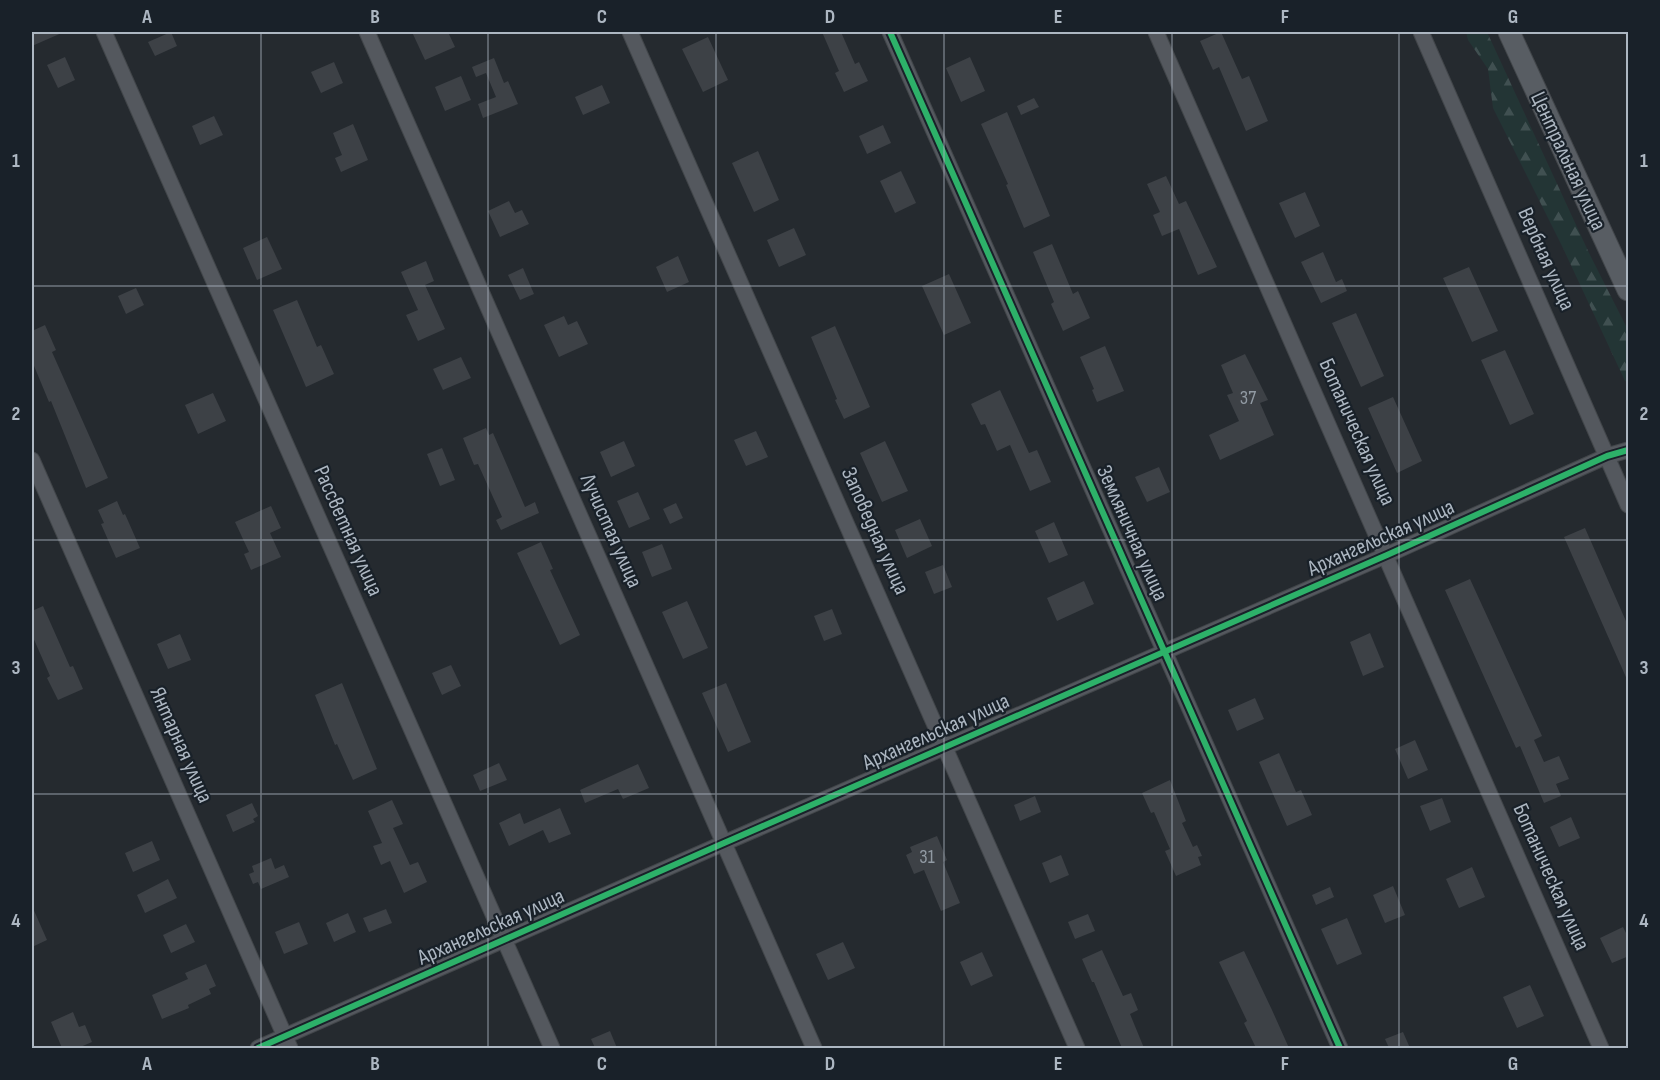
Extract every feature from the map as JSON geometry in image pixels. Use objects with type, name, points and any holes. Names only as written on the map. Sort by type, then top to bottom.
[{"type":"street","name":"Рассветная улица","points":[[104,32],[552,1048]]},
{"type":"street","name":"Лучистая улица","points":[[367,32],[814,1048]]},
{"type":"street","name":"Заповедная улица","points":[[630,32],[1077,1048]]},
{"type":"street","name":"Земляничная улица","points":[[890,32],[1340,1048]]},
{"type":"street","name":"Ботаническая улица","points":[[1156,32],[1601,1048]]},
{"type":"street","name":"Вербная улица","points":[[1421,32],[1629,505]]},
{"type":"street","name":"Центральная улица","points":[[1509,32],[1629,290]]},
{"type":"street","name":"Архангельская улица","points":[[258,1048],[287,1043],[504,941],[724,843],[1387,555],[1607,456],[1629,450]]},
{"type":"street","name":"Янтарная улица","points":[[32,460],[287,1043]]},
{"type":"green space","points":[[1466,32],[1487,32],[1589,253],[1628,330],[1628,382],[1625,381],[1562,246],[1493,108],[1488,69],[1468,40]]},
{"type":"building","points":[[32,32],[64,32],[32,46]]},
{"type":"building","points":[[171,32],[177,46],[155,56],[148,42]]},
{"type":"building","points":[[412,32],[448,32],[455,47],[425,60]]},
{"type":"building","points":[[822,32],[841,32],[855,64],[859,62],[868,81],[844,92],[835,73],[839,71]]},
{"type":"building","points":[[1221,32],[1242,79],[1249,76],[1268,121],[1246,131],[1219,67],[1213,70],[1200,41]]},
{"type":"building","points":[[708,37],[728,80],[703,92],[682,49]]},
{"type":"building","points":[[65,57],[75,80],[58,88],[47,65]]},
{"type":"building","points":[[970,57],[985,91],[961,102],[946,68]]},
{"type":"building","points":[[494,58],[504,83],[508,81],[518,104],[483,118],[478,104],[496,97],[486,73],[476,77],[472,67]]},
{"type":"building","points":[[334,62],[343,83],[321,93],[311,72]]},
{"type":"building","points":[[461,76],[471,100],[445,111],[435,87]]},
{"type":"building","points":[[602,85],[610,103],[583,115],[575,97]]},
{"type":"building","points":[[1034,98],[1039,107],[1021,115],[1017,106]]},
{"type":"building","points":[[1007,112],[1050,216],[1024,228],[1006,185],[1008,184],[981,124]]},
{"type":"building","points":[[214,116],[223,135],[200,145],[192,126]]},
{"type":"building","points":[[353,124],[368,160],[341,172],[335,158],[342,155],[333,133]]},
{"type":"building","points":[[883,125],[891,143],[867,154],[859,136]]},
{"type":"building","points":[[758,151],[779,200],[754,212],[732,163]]},
{"type":"building","points":[[901,171],[916,203],[895,213],[880,181]]},
{"type":"building","points":[[1166,176],[1179,204],[1186,201],[1217,267],[1198,275],[1179,229],[1162,236],[1153,215],[1160,212],[1147,184]]},
{"type":"building","points":[[1305,192],[1320,226],[1295,238],[1279,203]]},
{"type":"building","points":[[509,201],[515,213],[522,210],[529,224],[500,237],[488,211]]},
{"type":"building","points":[[794,228],[806,255],[779,267],[767,240]]},
{"type":"building","points":[[267,237],[282,269],[257,280],[243,248]]},
{"type":"building","points":[[1052,244],[1073,294],[1078,291],[1090,318],[1063,331],[1051,304],[1054,302],[1033,252]]},
{"type":"building","points":[[1323,252],[1336,282],[1342,279],[1347,291],[1321,303],[1301,262]]},
{"type":"building","points":[[678,256],[689,282],[667,292],[656,267]]},
{"type":"building","points":[[426,261],[434,281],[425,285],[445,329],[418,341],[406,315],[418,310],[401,272]]},
{"type":"building","points":[[1469,267],[1498,331],[1472,342],[1443,278]]},
{"type":"building","points":[[523,268],[534,294],[520,300],[508,275]]},
{"type":"building","points":[[949,274],[971,323],[944,335],[922,286]]},
{"type":"building","points":[[136,288],[144,305],[126,314],[118,296]]},
{"type":"building","points":[[297,300],[317,347],[321,345],[334,374],[306,387],[273,310]]},
{"type":"building","points":[[1356,313],[1384,376],[1361,387],[1332,323]]},
{"type":"building","points":[[564,316],[568,325],[577,321],[588,344],[559,357],[544,325]]},
{"type":"building","points":[[45,325],[56,350],[52,352],[108,478],[86,488],[51,401],[49,402],[32,361],[32,331]]},
{"type":"building","points":[[835,326],[870,407],[844,419],[811,337]]},
{"type":"building","points":[[1105,346],[1124,391],[1097,402],[1080,357]]},
{"type":"building","points":[[1505,350],[1534,414],[1510,425],[1481,360]]},
{"type":"building","points":[[1245,354],[1268,400],[1260,403],[1274,435],[1220,460],[1209,435],[1239,421],[1227,395],[1233,393],[1221,365]]},
{"type":"building","points":[[461,357],[471,378],[443,390],[433,369]]},
{"type":"building","points":[[1000,390],[1029,453],[1037,450],[1051,482],[1030,491],[1010,445],[997,451],[985,424],[981,425],[971,404]]},
{"type":"building","points":[[213,393],[226,421],[198,434],[185,405]]},
{"type":"building","points":[[1393,397],[1422,461],[1397,473],[1368,408]]},
{"type":"building","points":[[486,428],[489,435],[493,433],[525,507],[535,502],[539,513],[501,530],[496,520],[502,517],[478,464],[474,465],[463,438]]},
{"type":"building","points":[[756,431],[768,457],[746,466],[734,440]]},
{"type":"building","points":[[624,441],[635,466],[611,477],[600,452]]},
{"type":"building","points":[[885,441],[908,491],[882,502],[860,453]]},
{"type":"building","points":[[442,448],[455,480],[440,486],[427,454]]},
{"type":"building","points":[[1159,467],[1170,492],[1147,502],[1135,477]]},
{"type":"building","points":[[638,492],[650,519],[629,528],[617,501]]},
{"type":"building","points":[[117,501],[140,548],[116,558],[101,524],[104,523],[98,510]]},
{"type":"building","points":[[676,503],[683,518],[670,524],[663,509]]},
{"type":"building","points":[[271,506],[281,528],[270,533],[281,557],[251,570],[244,554],[249,552],[235,522]]},
{"type":"building","points":[[920,519],[932,546],[907,558],[895,530]]},
{"type":"building","points":[[1054,522],[1068,555],[1049,563],[1035,531]]},
{"type":"building","points":[[1585,528],[1629,628],[1629,684],[1564,537]]},
{"type":"building","points":[[541,542],[553,569],[550,570],[580,635],[560,645],[517,553]]},
{"type":"building","points":[[662,544],[672,569],[652,577],[642,552]]},
{"type":"building","points":[[943,565],[952,587],[934,594],[925,572]]},
{"type":"building","points":[[1470,579],[1542,736],[1534,740],[1544,762],[1559,756],[1569,779],[1556,784],[1561,796],[1544,803],[1520,746],[1516,748],[1445,590]]},
{"type":"building","points":[[1084,581],[1094,604],[1057,621],[1047,598]]},
{"type":"building","points":[[687,601],[708,648],[683,659],[662,612]]},
{"type":"building","points":[[43,606],[70,667],[73,666],[83,689],[58,700],[47,678],[50,676],[32,635],[32,611]]},
{"type":"building","points":[[832,609],[842,634],[824,641],[814,616]]},
{"type":"building","points":[[1370,633],[1384,667],[1363,676],[1350,642]]},
{"type":"building","points":[[180,634],[191,660],[168,669],[157,644]]},
{"type":"building","points":[[451,665],[461,686],[442,695],[432,673]]},
{"type":"building","points":[[342,683],[377,769],[353,780],[337,744],[335,745],[315,695]]},
{"type":"building","points":[[726,683],[751,742],[728,752],[702,693]]},
{"type":"building","points":[[1255,698],[1264,719],[1237,731],[1228,710]]},
{"type":"building","points":[[1415,740],[1428,770],[1408,779],[1395,749]]},
{"type":"building","points":[[1279,753],[1296,792],[1301,790],[1312,815],[1287,826],[1259,762]]},
{"type":"building","points":[[499,763],[507,780],[480,791],[473,775]]},
{"type":"building","points":[[638,764],[649,788],[623,799],[618,789],[585,803],[580,790]]},
{"type":"building","points":[[1170,780],[1186,821],[1182,823],[1193,847],[1197,845],[1202,856],[1198,857],[1201,865],[1176,876],[1165,851],[1170,849],[1154,812],[1151,813],[1142,793]]},
{"type":"building","points":[[1035,796],[1041,812],[1020,821],[1014,805]]},
{"type":"building","points":[[1442,798],[1451,822],[1430,831],[1420,806]]},
{"type":"building","points":[[392,800],[403,824],[393,828],[410,865],[418,862],[427,882],[404,893],[390,861],[381,865],[373,846],[382,843],[368,811]]},
{"type":"building","points":[[252,803],[258,816],[253,819],[255,822],[233,832],[226,815]]},
{"type":"building","points":[[560,808],[571,834],[549,843],[543,830],[509,846],[499,823],[520,813],[524,824]]},
{"type":"building","points":[[1571,817],[1580,838],[1559,847],[1550,827]]},
{"type":"building","points":[[937,836],[947,860],[943,862],[960,903],[941,911],[924,870],[914,874],[906,855],[912,852],[910,847]]},
{"type":"building","points":[[152,841],[160,860],[133,872],[125,853]]},
{"type":"building","points":[[1061,855],[1069,875],[1050,883],[1042,863]]},
{"type":"building","points":[[271,858],[275,869],[284,865],[289,877],[261,889],[258,882],[253,884],[249,874],[254,872],[252,866]]},
{"type":"building","points":[[1472,867],[1485,897],[1459,908],[1446,879]]},
{"type":"building","points":[[168,879],[177,898],[145,913],[137,895]]},
{"type":"building","points":[[1393,886],[1405,915],[1385,923],[1373,895]]},
{"type":"building","points":[[1330,887],[1334,897],[1316,905],[1312,895]]},
{"type":"building","points":[[32,906],[47,940],[32,947]]},
{"type":"building","points":[[386,909],[392,923],[369,932],[363,918]]},
{"type":"building","points":[[348,913],[356,932],[334,942],[326,923]]},
{"type":"building","points":[[1088,914],[1095,931],[1075,939],[1068,922]]},
{"type":"building","points":[[1347,918],[1362,954],[1337,965],[1321,929]]},
{"type":"building","points":[[299,922],[308,944],[284,954],[275,932]]},
{"type":"building","points":[[186,924],[195,942],[171,953],[163,935]]},
{"type":"building","points":[[1623,927],[1629,939],[1629,956],[1612,963],[1600,938]]},
{"type":"building","points":[[843,942],[855,968],[828,980],[816,954]]},
{"type":"building","points":[[1102,950],[1123,996],[1131,993],[1138,1010],[1130,1014],[1144,1048],[1122,1048],[1082,959]]},
{"type":"building","points":[[1244,951],[1289,1048],[1256,1048],[1244,1023],[1247,1021],[1219,962]]},
{"type":"building","points":[[982,952],[993,976],[971,986],[960,962]]},
{"type":"building","points":[[206,964],[216,986],[209,989],[211,994],[188,1005],[189,1008],[162,1019],[152,995],[188,979],[185,973]]},
{"type":"building","points":[[1530,985],[1544,1016],[1517,1028],[1503,997]]},
{"type":"building","points":[[73,1012],[79,1027],[85,1025],[92,1042],[78,1048],[62,1048],[51,1022]]},
{"type":"building","points":[[610,1031],[617,1048],[595,1048],[591,1039]]},
{"type":"building","points":[[1403,1032],[1410,1048],[1389,1048],[1385,1039]]},
{"type":"cycle path","points":[[890,32],[1340,1048]]},
{"type":"cycle path","points":[[258,1048],[1387,555],[1607,456],[1628,450]]}]
